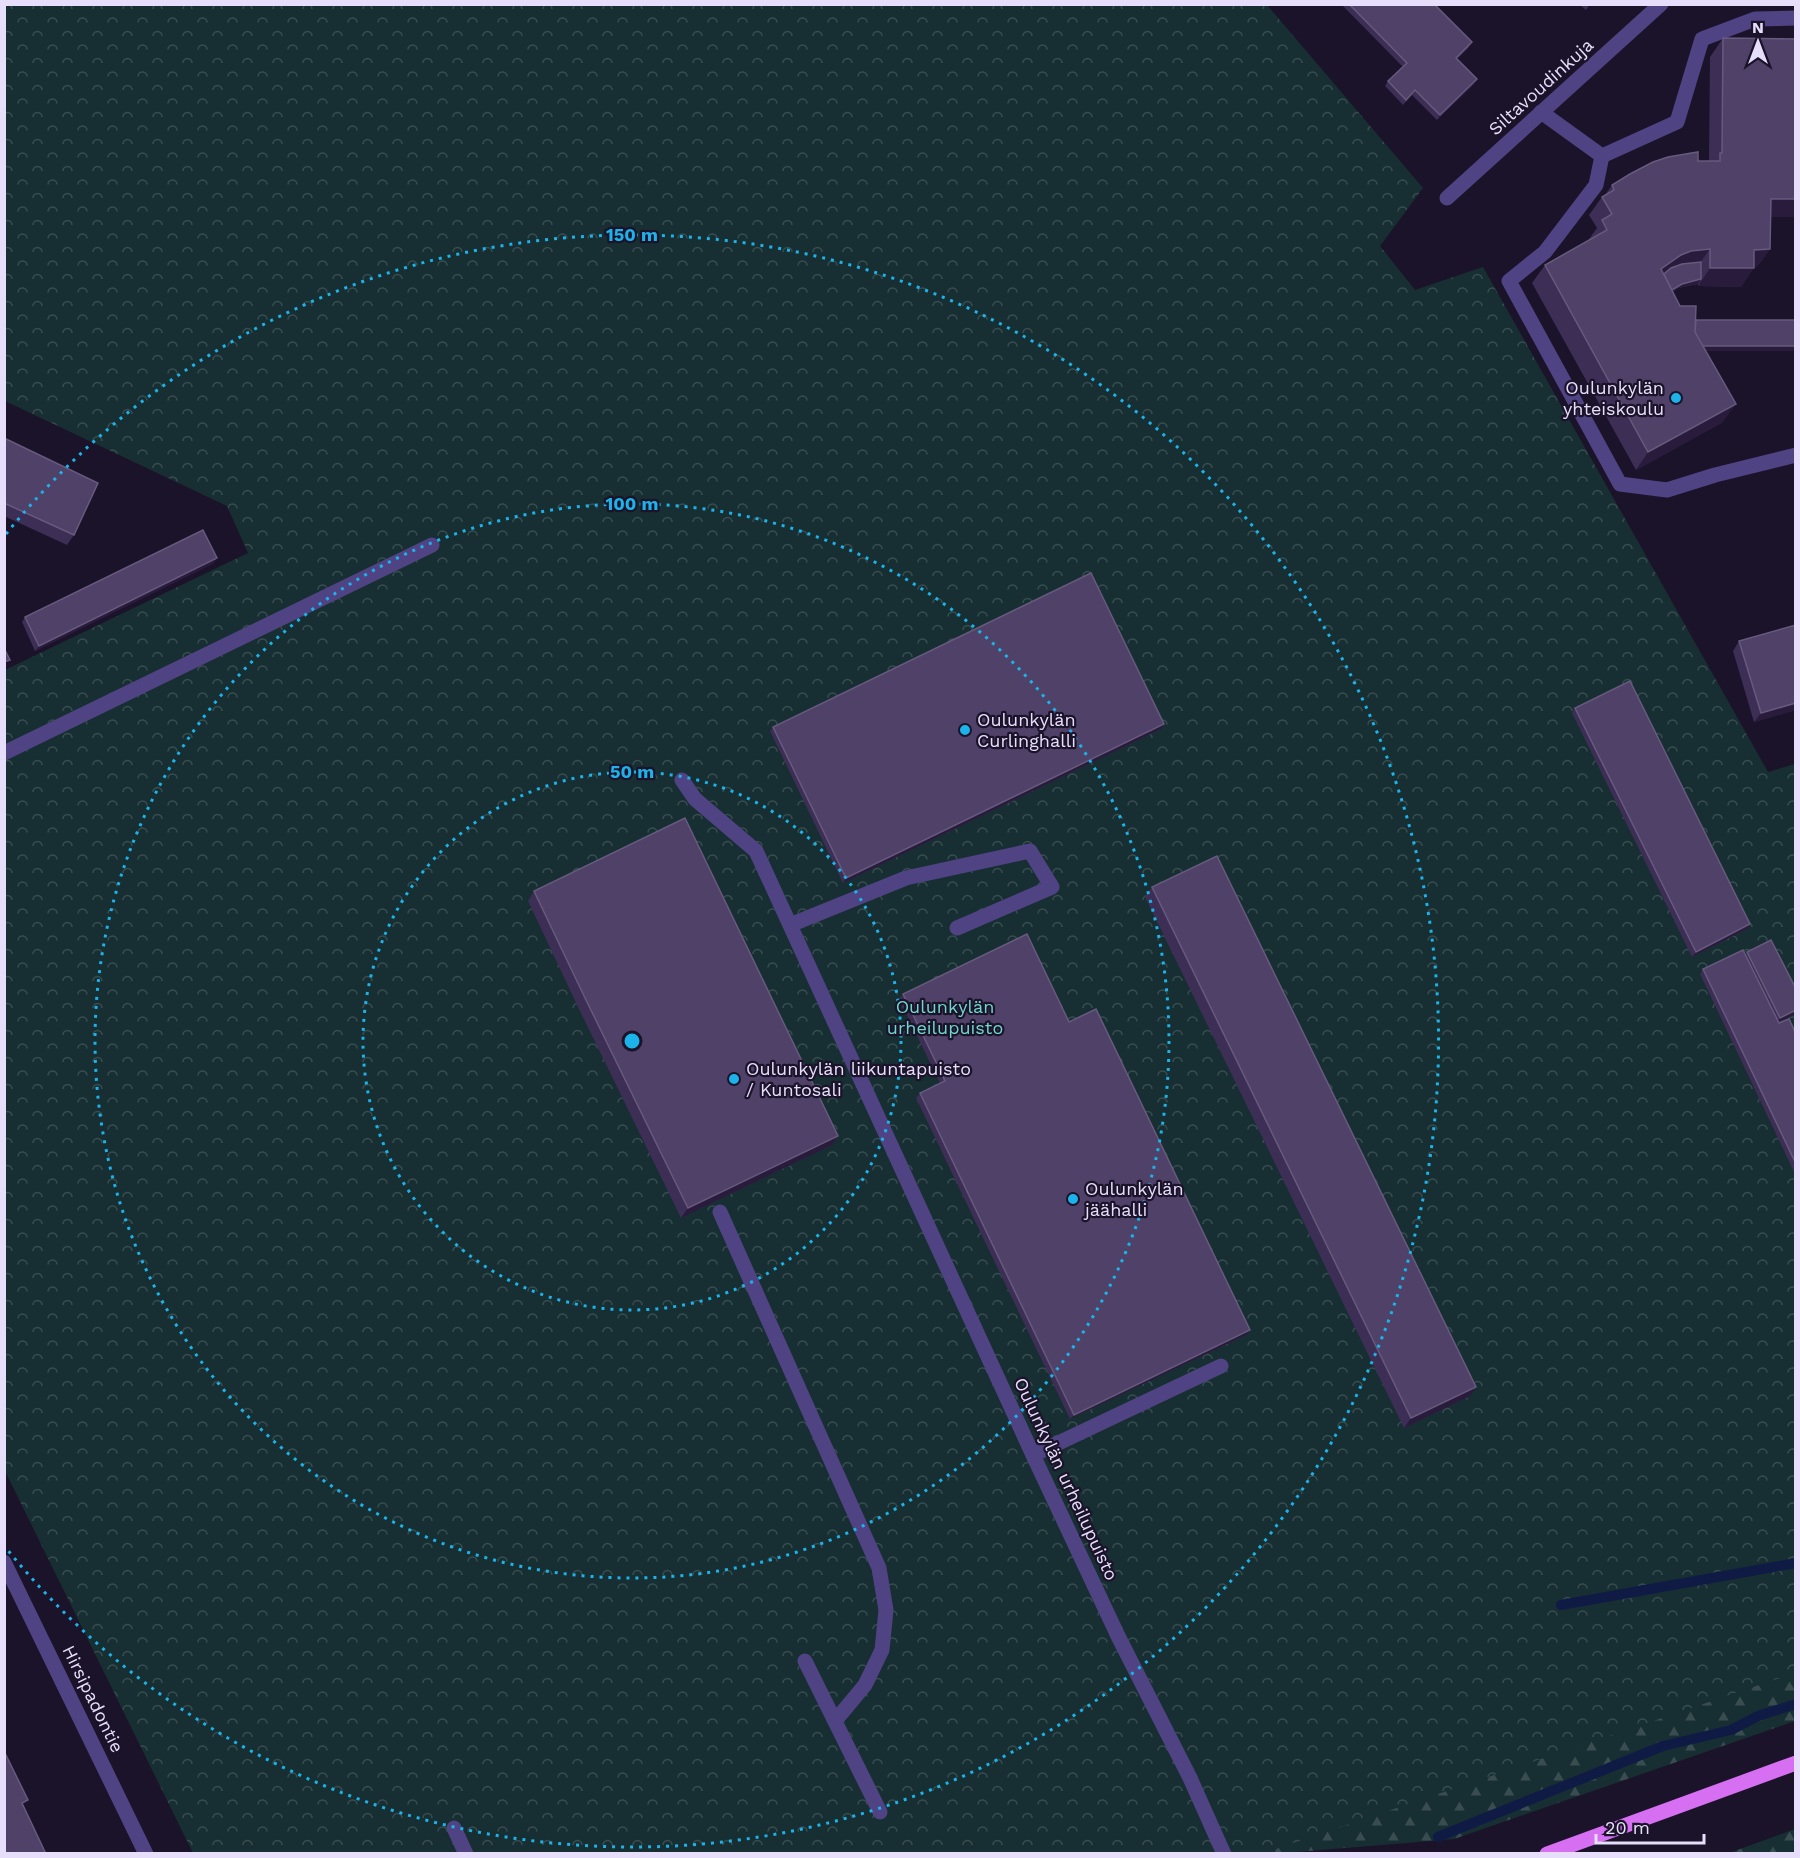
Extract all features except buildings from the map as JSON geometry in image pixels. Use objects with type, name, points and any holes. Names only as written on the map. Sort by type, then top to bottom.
[{"type":"main road","points":[[1547,1854],[1796,1763]]},
{"type":"street","name":"Siltavoudinkuja","points":[[1447,198],[1661,4]]},
{"type":"street","points":[[1602,156],[1677,122],[1702,39],[1755,20],[1796,18]]},
{"type":"street","points":[[1541,112],[1602,156]]},
{"type":"street","points":[[1602,156],[1596,185],[1545,252],[1509,280],[1620,484],[1667,490],[1715,475],[1796,455]]},
{"type":"street","points":[[4,753],[432,545]]},
{"type":"street","name":"Oulunkylän urheilupuisto","points":[[682,780],[695,799],[756,851],[1033,1455],[1118,1636],[1190,1778],[1224,1854]]},
{"type":"street","points":[[789,925],[906,878],[1029,851],[1052,887],[957,928]]},
{"type":"street","points":[[720,1212],[879,1568],[886,1610],[882,1650],[866,1685],[835,1721]]},
{"type":"street","points":[[1033,1455],[1221,1366]]},
{"type":"street","name":"Hirsipadontie","points":[[4,1562],[146,1854]]},
{"type":"street","points":[[805,1661],[880,1812]]},
{"type":"street","points":[[454,1828],[466,1854]]},
{"type":"green space","name":"Oulunkylän urheilupuisto","points":[[5,5],[1267,5],[1423,188],[1380,246],[1415,290],[1483,267],[1768,772],[1795,764],[1795,1673],[1264,1853],[193,1853],[5,1471],[5,670],[248,553],[227,506],[5,401]]},
{"type":"green space","points":[[1795,1554],[1795,1721],[1454,1839],[1285,1853],[1256,1853]]},
{"type":"green space","points":[[1795,1829],[1795,1853],[1729,1853]]},
{"type":"waterway","points":[[1561,1605],[1796,1563]]},
{"type":"waterway","points":[[1438,1837],[1663,1746],[1731,1730],[1758,1716],[1796,1704]]},
{"type":"place","name":"Oulunkylän yhteiskoulu","points":[[1676,398]]},
{"type":"place","name":"Oulunkylän Curlinghalli","points":[[965,730]]},
{"type":"place","name":"Oulunkylän liikuntapuisto / Kuntosali","points":[[734,1079]]},
{"type":"place","name":"Oulunkylän jäähalli","points":[[1073,1199]]}]
